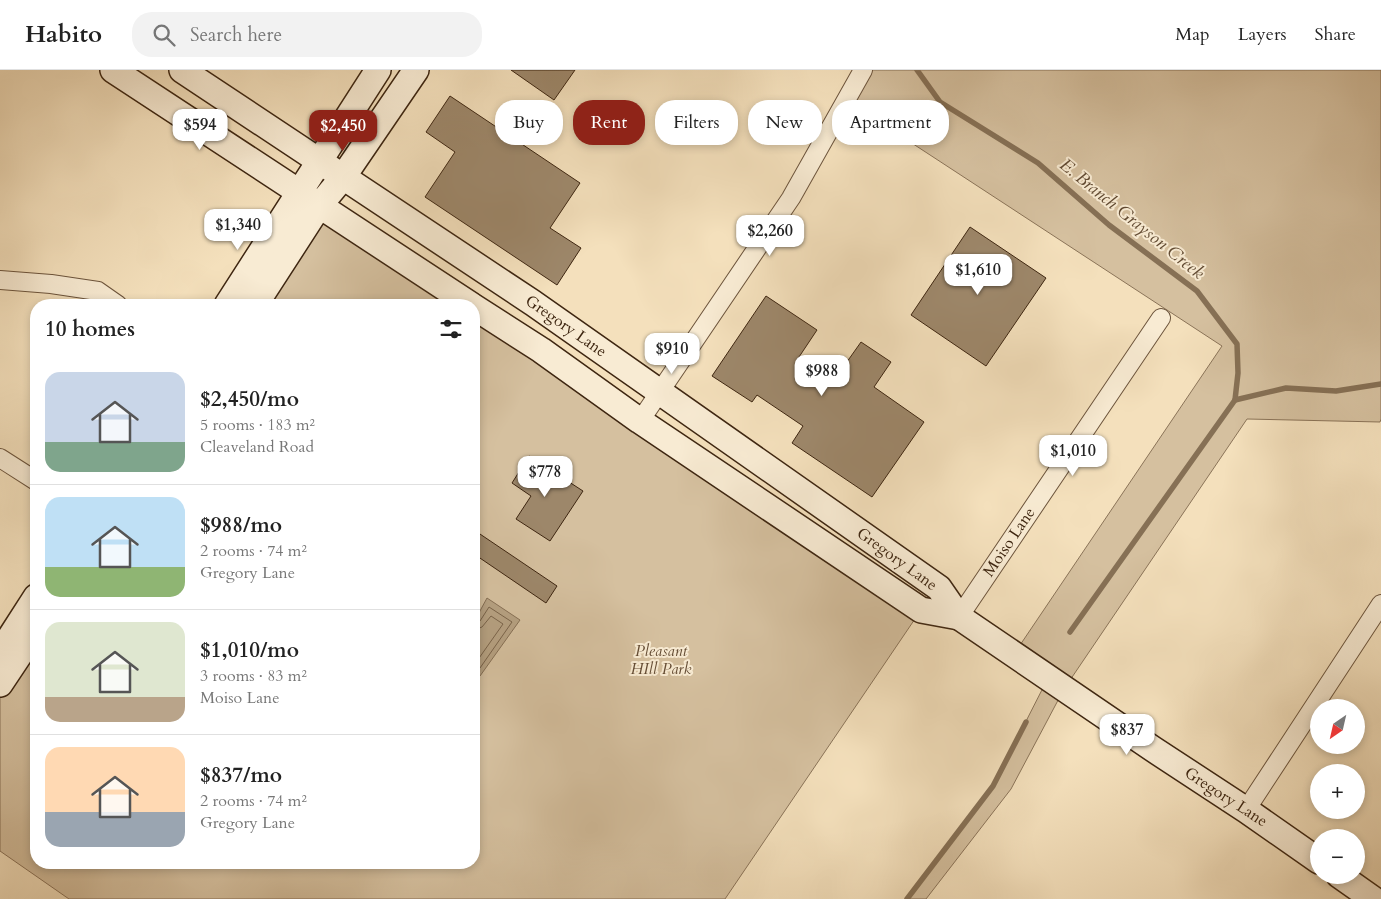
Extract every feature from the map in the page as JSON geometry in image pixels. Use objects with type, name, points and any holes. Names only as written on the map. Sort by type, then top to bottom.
[{"type":"main road","name":"Gregory Lane","points":[[113,70],[461,299]]},
{"type":"main road","name":"Gregory Lane","points":[[182,70],[320,160],[660,391],[939,588],[959,617],[1310,855]]},
{"type":"main road","points":[[258,299],[309,199],[320,160],[378,70]]},
{"type":"main road","points":[[232,299],[309,199],[344,177],[416,70]]},
{"type":"main road","name":"Gregory Lane","points":[[480,311],[541,350],[640,421],[921,610],[959,617]]},
{"type":"main road","points":[[0,653],[30,606]]},
{"type":"main road","points":[[0,684],[30,639]]},
{"type":"main road","points":[[1352,884],[1373,899]]},
{"type":"street","points":[[640,421],[791,198],[863,70]]},
{"type":"street","points":[[0,280],[51,284],[98,291],[109,299]]},
{"type":"street","name":"Moiso Lane","points":[[959,617],[1161,318]]},
{"type":"street","points":[[0,458],[30,477]]},
{"type":"street","points":[[1246,810],[1381,604]]},
{"type":"green space","points":[[863,70],[1381,70],[1380,422],[1247,419],[1064,689],[1011,789],[926,899],[907,899],[993,786],[1048,678],[1014,654],[1222,346],[915,145],[949,145],[949,100],[846,100]]},
{"type":"green space","points":[[319,206],[462,299],[259,299]]},
{"type":"green space","name":"Pleasant HIll Park","points":[[480,311],[921,610],[725,899],[69,899],[0,851],[0,684],[30,639],[30,869],[480,869]]},
{"type":"water","points":[[487,598],[520,620],[480,676],[480,611]]},
{"type":"building","points":[[511,70],[575,70],[554,100]]},
{"type":"building","points":[[450,96],[495,126],[495,145],[523,145],[580,183],[550,228],[581,248],[557,285],[425,197],[455,152],[426,132]]},
{"type":"building","points":[[970,227],[1046,278],[986,366],[911,315]]},
{"type":"building","points":[[766,296],[817,330],[797,360],[832,383],[861,342],[891,362],[874,387],[924,422],[872,497],[792,443],[803,426],[757,395],[752,402],[712,376]]},
{"type":"building","points":[[529,456],[583,491],[550,541],[516,519],[531,496],[512,483]]},
{"type":"building","points":[[480,534],[557,586],[546,603],[480,558]]},
{"type":"waterway","name":"E. Branch Grayson Creek","points":[[917,70],[940,102],[1038,163],[1109,225],[1197,291],[1237,344],[1238,373],[1235,400],[1070,632]]},
{"type":"waterway","points":[[1235,400],[1286,388],[1336,391],[1381,384]]},
{"type":"waterway","name":"E. Branch Grayson Creek","points":[[907,899],[993,786],[1026,722]]}]
